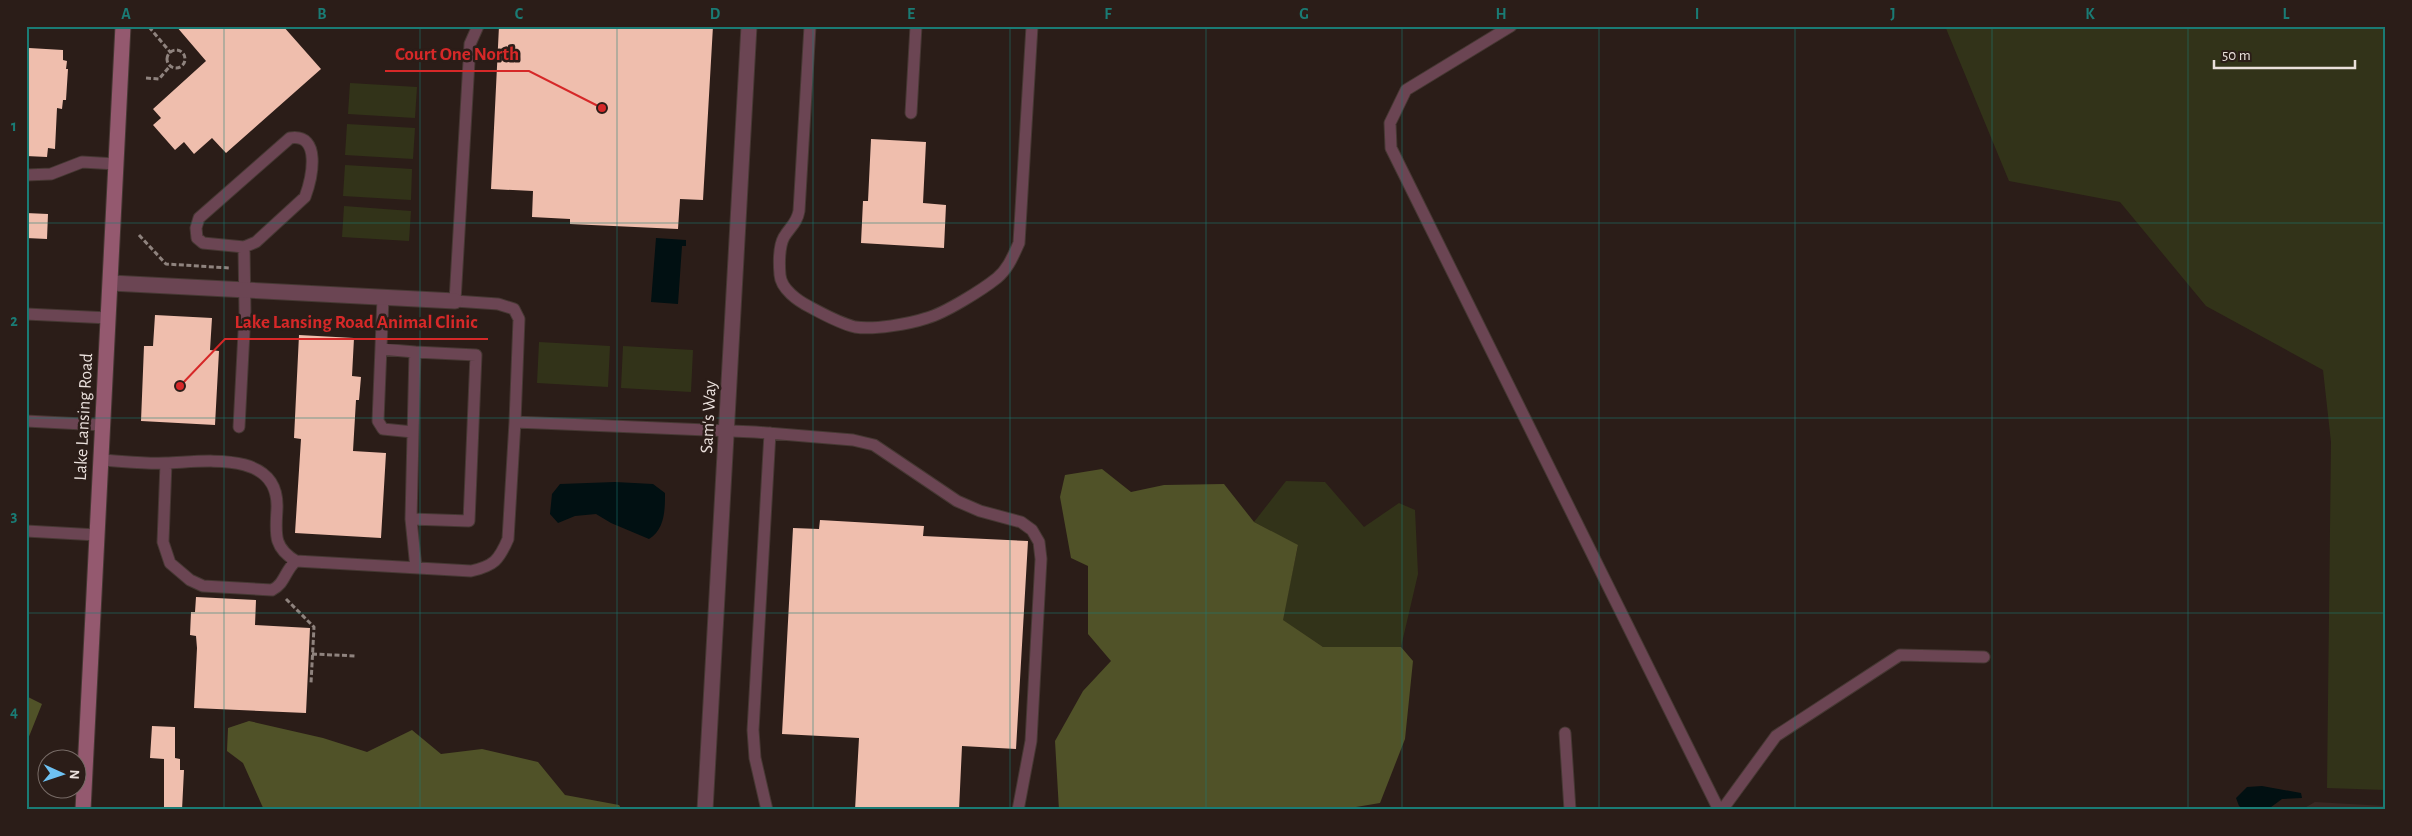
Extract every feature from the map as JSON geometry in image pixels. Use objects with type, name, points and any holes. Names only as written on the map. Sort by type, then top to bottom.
[{"type":"main road","name":"Lake Lansing Road","points":[[83,810],[123,26]]},
{"type":"street","name":"Sam's Way","points":[[704,810],[749,26]]},
{"type":"street","points":[[111,283],[455,301]]},
{"type":"lane","points":[[101,460],[166,463],[188,461],[236,462],[251,466],[264,474],[274,487],[278,501],[276,537],[278,546],[287,556],[296,561],[471,571],[488,567],[501,556],[508,539],[519,319],[514,310],[498,304],[455,301],[470,44],[478,26]]},
{"type":"lane","points":[[810,26],[798,221],[785,236],[781,246],[780,276],[785,287],[800,302],[828,317],[856,327],[876,327],[928,318],[945,310],[997,278],[1011,262],[1019,243],[1032,26]]},
{"type":"lane","points":[[911,112],[916,26]]},
{"type":"lane","points":[[1511,26],[1406,90],[1390,123],[1391,148],[1721,810],[1776,736],[1900,655],[1984,657]]},
{"type":"lane","points":[[299,136],[308,140],[312,147],[309,187],[305,197],[256,242],[244,248],[203,243],[196,238],[199,218],[290,138],[299,136]]},
{"type":"lane","points":[[26,175],[51,174],[82,162],[116,164]]},
{"type":"lane","points":[[239,427],[245,313],[243,290],[244,248]]},
{"type":"lane","points":[[383,298],[378,421],[383,429],[413,432]]},
{"type":"lane","points":[[26,314],[109,318]]},
{"type":"lane","points":[[381,349],[476,355],[469,521],[411,519]]},
{"type":"lane","points":[[415,352],[411,519],[416,568]]},
{"type":"lane","points":[[26,421],[102,425]]},
{"type":"lane","points":[[515,422],[770,433],[853,440],[874,445],[957,501],[980,511],[1021,522],[1032,530],[1039,542],[1041,559],[1031,742],[1018,810]]},
{"type":"lane","points":[[767,810],[755,758],[752,730],[770,433]]},
{"type":"lane","points":[[166,463],[163,542],[170,563],[190,580],[203,586],[272,590],[281,586],[291,565],[296,561]]},
{"type":"lane","points":[[26,531],[97,535]]},
{"type":"lane","points":[[1565,733],[1570,810]]},
{"type":"path","points":[[149,27],[171,53]]},
{"type":"path","points":[[179,51],[184,55],[183,65],[178,68],[170,66],[168,58],[171,53],[179,51]]},
{"type":"path","points":[[146,78],[158,79],[170,66]]},
{"type":"path","points":[[139,235],[166,264],[243,268]]},
{"type":"path","points":[[286,599],[314,627],[310,683]]},
{"type":"path","points":[[312,654],[356,656]]},
{"type":"shaded area","points":[[656,238],[686,240],[686,246],[682,246],[678,304],[651,302]]},
{"type":"shaded area","points":[[615,482],[653,484],[665,493],[661,525],[649,539],[611,523],[596,514],[575,516],[558,523],[550,514],[552,494],[560,484]]},
{"type":"shaded area","points":[[2262,786],[2301,793],[2302,798],[2282,799],[2267,810],[2245,810],[2239,806],[2236,798],[2247,787]]},
{"type":"shaded area","points":[[2315,802],[2386,806],[2386,810],[2301,810]]},
{"type":"green space","points":[[1945,26],[2386,26],[2386,790],[2327,788],[2331,442],[2323,370],[2206,306],[2120,202],[2009,181]]},
{"type":"green space","points":[[350,83],[417,87],[415,118],[348,114]]},
{"type":"green space","points":[[347,124],[415,128],[413,159],[345,155]]},
{"type":"green space","points":[[345,165],[412,169],[411,200],[343,196]]},
{"type":"green space","points":[[344,206],[411,211],[409,241],[342,237]]},
{"type":"green space","points":[[539,342],[610,346],[608,387],[537,383]]},
{"type":"green space","points":[[623,346],[693,350],[691,392],[621,388]]},
{"type":"green space","points":[[1102,469],[1131,492],[1164,485],[1224,484],[1254,522],[1298,545],[1283,620],[1323,647],[1401,647],[1413,661],[1405,739],[1380,803],[1338,810],[1059,810],[1055,741],[1083,691],[1111,661],[1088,634],[1088,566],[1071,558],[1060,497],[1065,475]]},
{"type":"green space","points":[[1286,481],[1325,482],[1364,527],[1399,503],[1415,510],[1418,574],[1401,647],[1323,647],[1282,620],[1298,546],[1254,522]]},
{"type":"green space","points":[[26,696],[42,704],[26,744]]},
{"type":"green space","points":[[249,721],[323,738],[367,752],[412,730],[441,754],[482,749],[538,762],[565,795],[619,805],[622,810],[264,810],[243,763],[227,751],[228,728]]},
{"type":"building","points":[[176,26],[283,26],[321,69],[226,153],[212,138],[194,154],[184,142],[175,150],[153,125],[161,118],[153,109],[206,61]]},
{"type":"building","points":[[499,26],[713,26],[703,200],[680,199],[678,229],[570,224],[570,219],[532,217],[533,191],[491,189]]},
{"type":"building","points":[[29,48],[63,50],[63,60],[67,61],[66,100],[63,100],[62,109],[57,108],[55,149],[48,148],[47,157],[26,156],[26,60],[29,60]]},
{"type":"building","points":[[871,139],[926,142],[923,203],[946,205],[944,248],[861,243],[863,201],[868,201]]},
{"type":"building","points":[[26,213],[48,214],[47,239],[26,238]]},
{"type":"building","points":[[155,315],[212,318],[210,350],[219,351],[215,425],[141,421],[144,346],[153,346]]},
{"type":"building","points":[[299,335],[354,338],[352,376],[361,377],[359,400],[356,400],[353,451],[386,453],[381,538],[295,533],[301,439],[294,438]]},
{"type":"building","points":[[820,520],[924,526],[923,536],[1028,541],[1016,749],[962,746],[959,810],[855,810],[859,738],[782,734],[793,528],[819,529]]},
{"type":"building","points":[[196,597],[256,600],[255,625],[310,628],[306,713],[194,708],[197,648],[196,636],[190,635],[191,612],[195,612]]},
{"type":"building","points":[[152,726],[175,727],[175,758],[180,759],[180,770],[184,770],[182,810],[164,810],[164,759],[150,758]]},
{"type":"place","name":"Court One North","points":[[602,108]]},
{"type":"place","name":"Lake Lansing Road Animal Clinic","points":[[180,386]]}]
